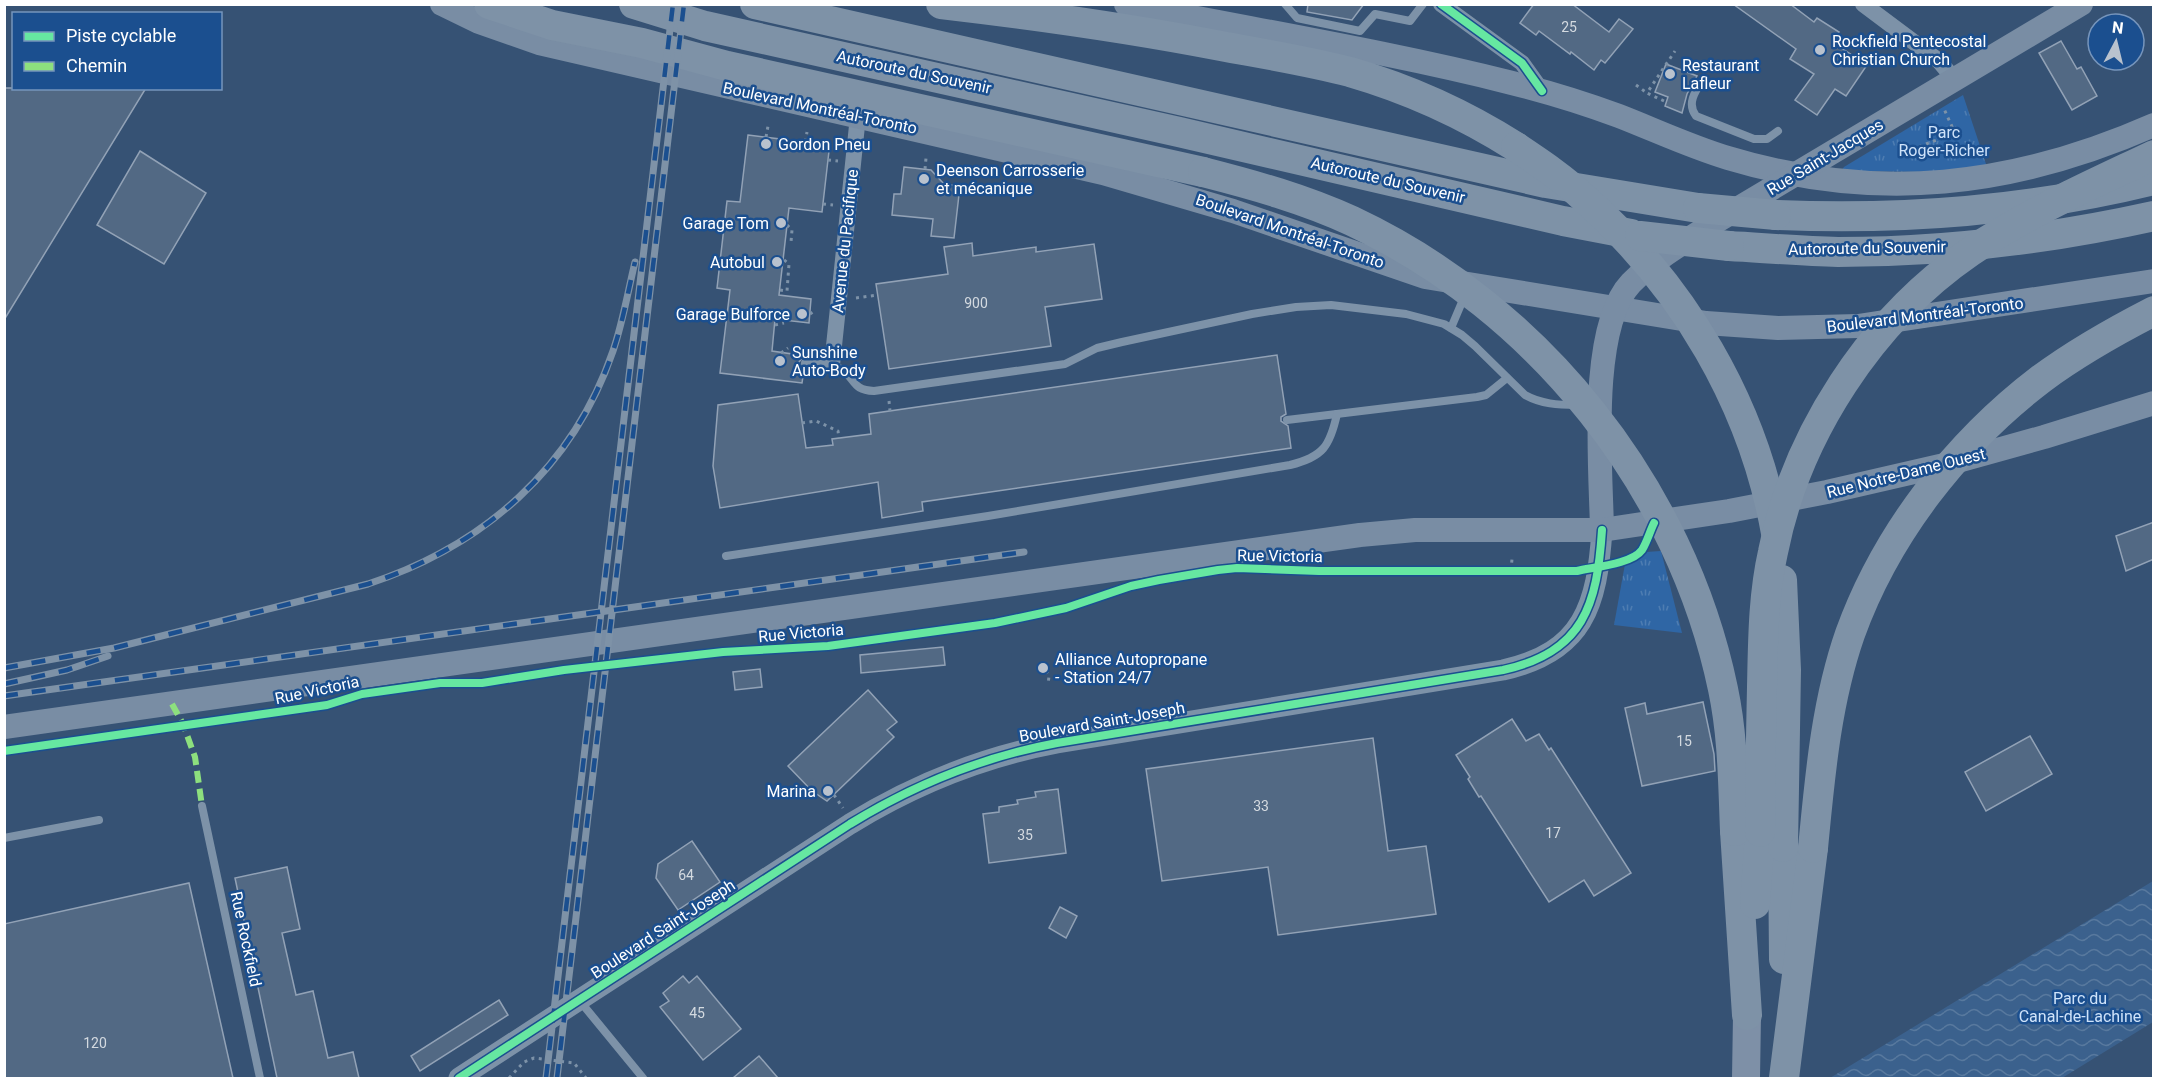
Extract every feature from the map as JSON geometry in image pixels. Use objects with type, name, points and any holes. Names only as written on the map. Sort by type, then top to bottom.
[{"type":"highway","points":[[489,4],[552,25],[642,43],[727,66],[1203,172],[1277,192],[1324,209],[1374,232],[1429,264],[1490,308],[1571,386],[1623,454],[1660,515],[1704,617],[1718,668],[1732,749],[1747,1015]]},
{"type":"highway","points":[[544,4],[642,43]]},
{"type":"highway","name":"Autoroute du Souvenir","points":[[634,4],[705,26],[1191,134],[1563,221],[1640,236],[1729,246],[1831,252],[1955,247],[2065,234],[2154,216]]},
{"type":"highway","name":"Autoroute du Souvenir","points":[[755,4],[1546,183],[1698,208],[1776,215],[1852,217],[1979,211],[2085,196],[2154,180]]},
{"type":"highway","points":[[941,4],[1129,29],[1326,66],[1375,80],[1434,102],[1495,133],[1585,198],[1630,242],[1678,301],[1712,356],[1736,403],[1758,460],[1773,514],[1780,567],[1786,670],[1783,832],[1784,1078]]},
{"type":"highway","points":[[990,4],[1029,14]]},
{"type":"highway","points":[[1746,1078],[1747,1015],[1760,832],[1765,604],[1779,524],[1809,446],[1839,390],[1878,336],[1929,285],[1968,254],[2011,226],[2154,154]]},
{"type":"highway","points":[[1784,1078],[1813,848],[1818,782],[1827,725],[1851,633],[1871,586],[1898,538],[1927,494],[1985,429],[2024,393],[2050,373],[2104,338],[2154,311]]},
{"type":"main road","name":"Boulevard Montréal-Toronto","points":[[442,4],[488,26],[538,43],[1028,154],[1132,180],[1276,225],[1411,273],[1616,308],[1724,325],[1831,328],[1915,318],[2154,281]]},
{"type":"main road","points":[[1126,4],[1165,8],[1542,91],[1616,115],[1725,157],[1838,182],[1895,185],[1968,179],[2031,168],[2086,153],[2154,125]]},
{"type":"main road","name":"Rue Saint-Jacques","points":[[1616,308],[1629,284],[1645,270],[1716,221],[2081,4]]},
{"type":"main road","name":"Boulevard Saint-Joseph","points":[[1602,530],[1601,405],[1605,348],[1616,308]]},
{"type":"main road","name":"Rue Notre-Dame Ouest","points":[[1602,530],[1730,511],[1847,488],[1992,452],[2154,403]]},
{"type":"main road","name":"Rue Victoria","points":[[4,727],[1382,533],[1436,530],[1602,530]]},
{"type":"street","points":[[1441,4],[1522,63],[1542,91]]},
{"type":"street","points":[[1863,4],[1939,61],[1955,80]]},
{"type":"street","name":"Avenue du Pacifique","points":[[832,365],[858,116]]},
{"type":"street","name":"Boulevard Saint-Joseph","points":[[459,1078],[877,807],[933,780],[986,760],[1098,735],[1483,674],[1536,662],[1564,644],[1581,622],[1596,582],[1602,530]]},
{"type":"lane","points":[[1285,4],[1297,18],[1360,31],[1375,14],[1410,21],[1423,4]]},
{"type":"lane","points":[[1704,78],[1692,102],[1696,116],[1755,139],[1771,137],[1778,131]]},
{"type":"lane","points":[[1450,328],[1469,284]]},
{"type":"lane","points":[[805,363],[832,365],[843,370],[858,387],[874,391],[1065,364],[1109,344],[1252,314],[1315,305],[1345,306],[1406,314],[1429,319],[1450,328],[1475,346],[1525,395],[1540,401],[1559,405],[1601,405]]},
{"type":"lane","points":[[1287,420],[1477,397],[1486,395],[1507,378]]},
{"type":"lane","points":[[726,556],[988,516],[1290,465],[1313,458],[1321,451],[1332,435],[1337,414]]},
{"type":"lane","name":"Rue Rockfield","points":[[202,806],[260,1078]]},
{"type":"lane","points":[[4,838],[99,820]]},
{"type":"lane","points":[[579,1000],[643,1078]]},
{"type":"path","points":[[1647,93],[1675,51]]},
{"type":"path","points":[[1636,85],[1664,101]]},
{"type":"path","points":[[1905,152],[1955,133],[1942,104]]},
{"type":"path","points":[[766,137],[768,126]]},
{"type":"path","points":[[804,149],[807,132]]},
{"type":"path","points":[[925,170],[926,158]]},
{"type":"path","points":[[787,225],[792,230],[791,242]]},
{"type":"path","points":[[780,291],[787,291],[789,264],[783,260]]},
{"type":"path","points":[[839,300],[878,295]]},
{"type":"path","points":[[810,314],[814,311]]},
{"type":"path","points":[[775,325],[784,323]]},
{"type":"path","points":[[781,353],[788,348]]},
{"type":"path","points":[[802,423],[816,421],[838,431],[839,438]]},
{"type":"path","points":[[1512,559],[1512,570]]},
{"type":"path","points":[[1501,570],[1522,570]]},
{"type":"path","points":[[1046,671],[1049,676],[1048,685]]},
{"type":"path","points":[[834,795],[844,810]]},
{"type":"path","points":[[509,1078],[524,1062],[534,1058],[574,1063],[586,1078]]},
{"type":"green space","name":"Parc Roger-Richer","points":[[1963,95],[1987,167],[1927,172],[1841,171],[1844,167]]},
{"type":"green space","points":[[1661,551],[1682,633],[1614,625],[1625,564],[1646,552]]},
{"type":"water","name":"Parc du Canal-de-Lachine","points":[[2153,881],[2153,1022],[2062,1078],[1830,1078]]},
{"type":"building","points":[[1308,4],[1364,4],[1352,20],[1307,12]]},
{"type":"building","points":[[1534,4],[1572,4],[1609,32],[1619,19],[1633,29],[1605,63],[1601,60],[1594,70],[1539,31],[1536,35],[1520,23]]},
{"type":"building","points":[[1733,4],[1790,4],[1814,22],[1817,18],[1839,32],[1832,42],[1867,65],[1846,96],[1835,89],[1817,115],[1795,100],[1814,74],[1790,59],[1796,49]]},
{"type":"building","points":[[2061,41],[2077,69],[2081,67],[2097,96],[2072,110],[2039,53]]},
{"type":"building","points":[[1666,64],[1697,76],[1687,94],[1682,113],[1665,106],[1668,97],[1655,92]]},
{"type":"building","points":[[4,88],[12,88],[12,90],[145,90],[4,320]]},
{"type":"building","points":[[748,135],[788,140],[787,146],[829,151],[822,212],[789,208],[779,295],[811,299],[809,323],[775,319],[772,351],[806,356],[799,362],[804,369],[802,383],[720,373],[730,290],[717,288],[727,201],[740,202]]},
{"type":"building","points":[[140,151],[206,193],[164,264],[97,225]]},
{"type":"building","points":[[904,167],[931,170],[944,184],[960,186],[954,238],[931,236],[933,219],[892,215],[894,194],[901,194]]},
{"type":"building","points":[[972,243],[973,256],[1036,247],[1036,252],[1094,244],[1102,299],[1045,307],[1051,346],[889,369],[876,284],[948,274],[944,247]]},
{"type":"building","points":[[1277,355],[1286,414],[1281,417],[1281,421],[1288,426],[1291,448],[922,502],[923,511],[882,518],[878,482],[720,508],[713,466],[718,405],[798,394],[806,448],[833,445],[832,439],[871,434],[869,414]]},
{"type":"building","points":[[2154,522],[2154,559],[2126,571],[2116,536]]},
{"type":"building","points":[[943,647],[945,665],[861,673],[860,655]]},
{"type":"building","points":[[760,669],[762,687],[735,690],[733,672]]},
{"type":"building","points":[[868,690],[897,722],[887,730],[894,737],[827,801],[812,791],[788,766]]},
{"type":"building","points":[[1703,702],[1714,754],[1715,771],[1642,786],[1625,708],[1645,703],[1647,714]]},
{"type":"building","points":[[1512,719],[1526,741],[1539,734],[1549,750],[1551,748],[1631,873],[1594,896],[1584,880],[1549,902],[1481,796],[1479,797],[1456,755]]},
{"type":"building","points":[[2030,736],[2052,774],[1986,811],[1965,772]]},
{"type":"building","points":[[1373,738],[1388,851],[1426,846],[1436,914],[1278,935],[1268,867],[1162,881],[1146,769]]},
{"type":"building","points":[[1058,789],[1066,853],[989,863],[983,814],[999,812],[999,807],[1018,804],[1017,800],[1036,797],[1035,792]]},
{"type":"building","points":[[692,841],[720,882],[678,910],[656,878],[658,864]]},
{"type":"building","points":[[287,867],[300,929],[282,933],[296,995],[313,991],[328,1058],[353,1052],[359,1078],[277,1078],[235,878]]},
{"type":"building","points":[[189,883],[233,1078],[4,1078],[4,924]]},
{"type":"building","points":[[1060,907],[1077,916],[1066,938],[1049,928]]},
{"type":"building","points":[[683,976],[689,983],[697,976],[741,1029],[703,1060],[660,1007],[669,1001],[663,993]]},
{"type":"building","points":[[499,1000],[508,1015],[420,1071],[411,1056]]},
{"type":"building","points":[[759,1056],[778,1078],[733,1078]]},
{"type":"railway","points":[[546,1078],[673,4]]},
{"type":"railway","points":[[557,1078],[684,4]]},
{"type":"railway","points":[[4,668],[114,648],[368,584],[410,568],[450,548],[486,524],[519,497],[548,466],[574,431],[596,393],[613,351],[635,262]]},
{"type":"railway","points":[[4,696],[1024,552]]},
{"type":"railway","points":[[4,684],[67,670],[108,656]]},
{"type":"marked path","points":[[172,704],[183,724],[195,757],[202,806]]},
{"type":"cycle path","points":[[1441,4],[1522,63],[1542,91]]},
{"type":"cycle path","points":[[4,751],[327,705],[362,694],[440,683],[482,683],[564,670],[723,652],[828,646],[995,623],[1066,608],[1131,586],[1218,570],[1237,568],[1319,571],[1577,571],[1622,562],[1637,555],[1644,547],[1654,523]]},
{"type":"cycle path","points":[[459,1078],[850,824],[924,784],[976,764],[1057,743],[1503,670],[1530,662],[1552,651],[1569,638],[1581,621],[1590,603],[1596,581],[1602,530]]},
{"type":"place","name":"Rockfield Pentecostal Christian Church","points":[[1820,50]]},
{"type":"place","name":"Restaurant Lafleur","points":[[1670,74]]},
{"type":"place","name":"Gordon Pneu","points":[[766,144]]},
{"type":"place","name":"Deenson Carrosserie et mécanique","points":[[924,179]]},
{"type":"place","name":"Garage Tom","points":[[781,223]]},
{"type":"place","name":"Autobul","points":[[777,262]]},
{"type":"place","name":"Garage Bulforce","points":[[802,314]]},
{"type":"place","name":"Sunshine Auto-Body","points":[[780,361]]},
{"type":"place","name":"Alliance Autopropane - Station 24/7","points":[[1043,668]]},
{"type":"place","name":"Marina","points":[[828,791]]}]
